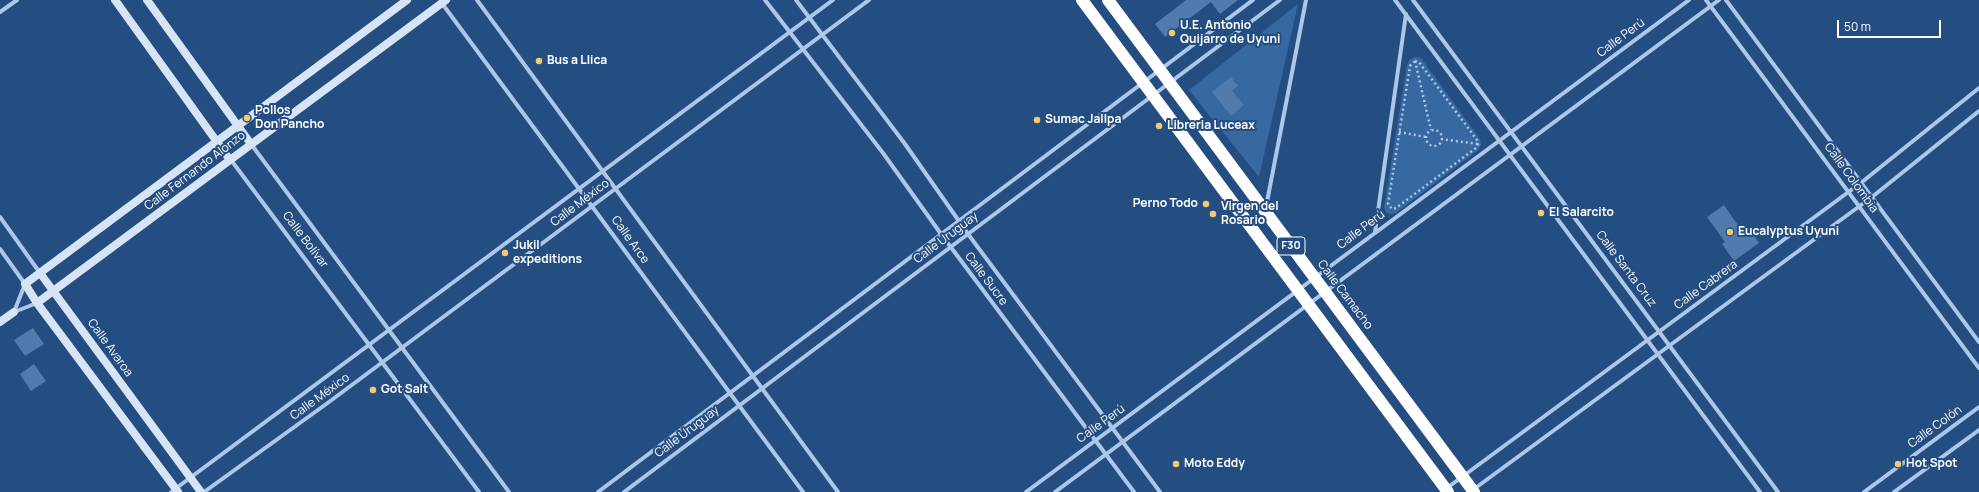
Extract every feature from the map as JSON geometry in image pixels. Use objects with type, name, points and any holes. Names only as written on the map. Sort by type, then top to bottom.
[{"type":"highway","name":"F30","points":[[1082,0],[1298,290],[1445,491]]},
{"type":"highway","name":"Calle Camacho","points":[[1108,0],[1472,491]]},
{"type":"main road","name":"Calle Bolívar","points":[[115,0],[230,160]]},
{"type":"main road","name":"Calle Bolívar","points":[[147,0],[251,144]]},
{"type":"main road","name":"Calle Fernando Alonzo","points":[[25,284],[407,0]]},
{"type":"main road","name":"Calle Fernando Alonzo","points":[[37,303],[442,1]]},
{"type":"main road","name":"Calle Avaroa","points":[[40,273],[201,492]]},
{"type":"main road","points":[[25,284],[37,303],[175,491]]},
{"type":"main road","name":"Calle Fernando Alonzo","points":[[0,322],[14,312]]},
{"type":"street","points":[[0,12],[17,0]]},
{"type":"street","name":"Calle Arce","points":[[477,0],[838,492]]},
{"type":"street","name":"Calle Sucre","points":[[765,0],[802,50],[884,153],[940,234],[1134,492]]},
{"type":"street","name":"Calle Sucre","points":[[796,0],[905,144],[968,234],[1160,492]]},
{"type":"street","name":"Calle México","points":[[175,491],[190,478],[833,0]]},
{"type":"street","name":"Calle México","points":[[204,492],[382,363],[869,0]]},
{"type":"street","name":"Calle Uruguay","points":[[598,492],[1252,0]]},
{"type":"street","name":"Calle Uruguay","points":[[624,492],[1280,0]]},
{"type":"street","points":[[1265,212],[1306,0]]},
{"type":"street","name":"Calle Santa Cruz","points":[[1395,0],[1760,492]]},
{"type":"street","name":"Calle Santa Cruz","points":[[1414,0],[1778,492]]},
{"type":"street","name":"Calle Perú","points":[[1026,492],[1689,0]]},
{"type":"street","name":"Calle Colombia","points":[[1706,0],[1979,368]]},
{"type":"street","points":[[1055,492],[1719,0]]},
{"type":"street","name":"Calle Colombia","points":[[1726,0],[1979,342]]},
{"type":"street","name":"Calle Arce","points":[[442,1],[803,492]]},
{"type":"street","points":[[1375,232],[1406,14]]},
{"type":"street","name":"Calle Cabrera","points":[[1445,491],[1462,476],[1849,192],[1979,88]]},
{"type":"street","points":[[1472,491],[1872,197],[1979,111]]},
{"type":"street","name":"Calle Bolívar","points":[[251,144],[509,492]]},
{"type":"street","name":"Calle Bolívar","points":[[230,160],[479,492]]},
{"type":"street","name":"Calle Avaroa","points":[[0,218],[40,273]]},
{"type":"street","points":[[0,249],[25,284],[14,312]]},
{"type":"street","name":"Calle Fernando Alonzo","points":[[14,312],[37,303]]},
{"type":"street","name":"Calle Colón","points":[[1864,492],[1979,407]]},
{"type":"street","points":[[1894,492],[1979,430]]},
{"type":"path","points":[[1415,61],[1430,130],[1426,137],[1428,143],[1432,146],[1437,145],[1441,139],[1439,132],[1430,130]]},
{"type":"path","points":[[1415,61],[1410,66],[1388,204],[1392,209],[1396,208],[1476,148],[1478,144]]},
{"type":"path","points":[[1415,61],[1419,62],[1477,140],[1478,144]]},
{"type":"path","points":[[1399,132],[1426,137]]},
{"type":"path","points":[[1441,139],[1478,144]]},
{"type":"shaded area","points":[[1298,4],[1259,177],[1189,90]]},
{"type":"shaded area","points":[[1415,57],[1421,58],[1480,139],[1481,145],[1478,150],[1396,213],[1390,214],[1386,212],[1384,208],[1407,65],[1409,60]]},
{"type":"building","points":[[1186,0],[1238,0],[1220,14],[1211,2],[1165,37],[1155,24]]},
{"type":"building","points":[[1231,77],[1238,86],[1232,91],[1244,105],[1231,116],[1212,92]]},
{"type":"building","name":"Eucalyptus Uyuni","points":[[1724,205],[1744,234],[1750,230],[1759,243],[1734,261],[1722,244],[1725,242],[1707,217]]},
{"type":"building","points":[[33,328],[44,344],[25,356],[14,340]]},
{"type":"building","points":[[34,364],[46,381],[31,391],[20,374]]},
{"type":"place","name":"U.E. Antonio Quijarro de Uyuni","points":[[1172,33]]},
{"type":"place","name":"Bus a Llica","points":[[539,61]]},
{"type":"place","name":"Pollos Don Pancho","points":[[247,118]]},
{"type":"place","name":"Sumac Jallpa","points":[[1037,120]]},
{"type":"place","name":"Libreria Luceax","points":[[1159,126]]},
{"type":"place","name":"Perno Todo","points":[[1206,204]]},
{"type":"place","name":"El Salarcito","points":[[1541,213]]},
{"type":"place","name":"Virgen del Rosario","points":[[1213,214]]},
{"type":"place","name":"Eucalyptus Uyuni","points":[[1730,232]]},
{"type":"place","name":"Jukil expeditions","points":[[505,253]]},
{"type":"place","name":"Got Salt","points":[[373,390]]},
{"type":"place","name":"Moto Eddy","points":[[1176,464]]},
{"type":"place","name":"Hot Spot","points":[[1898,464]]}]
